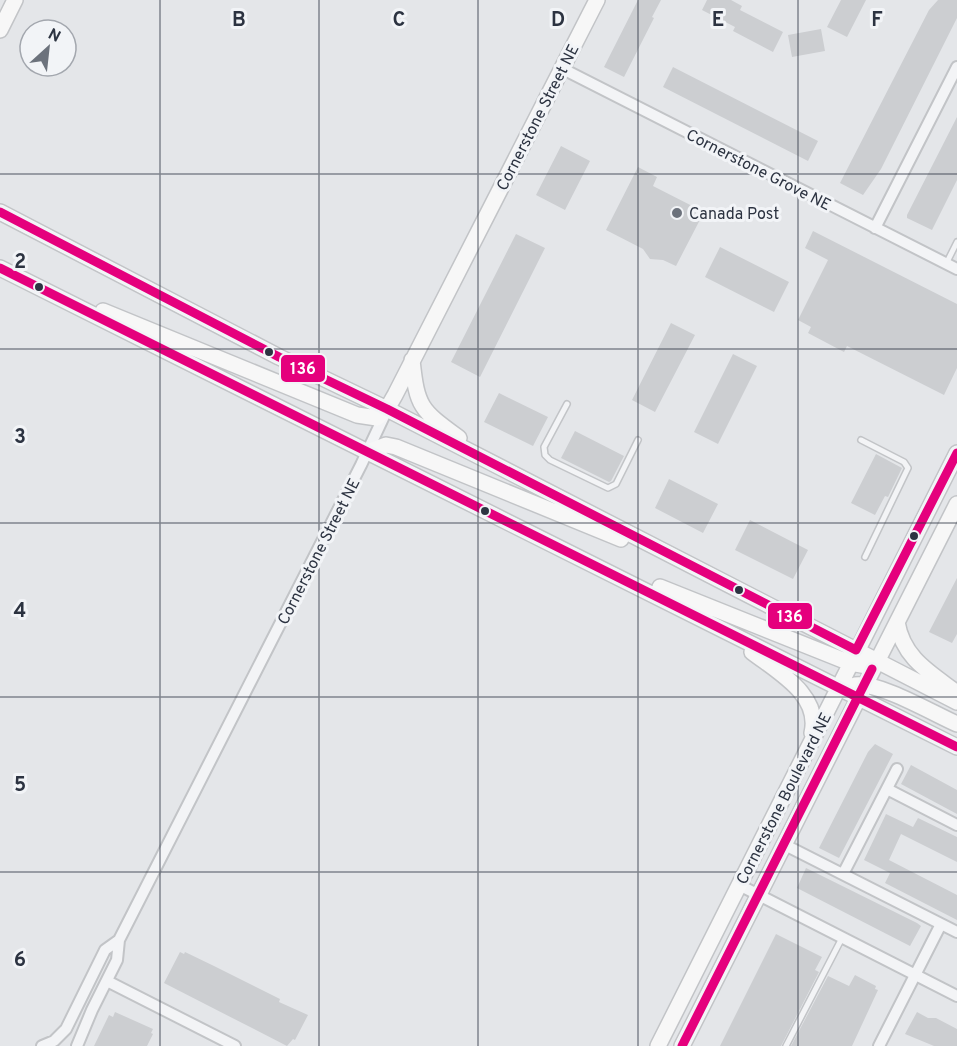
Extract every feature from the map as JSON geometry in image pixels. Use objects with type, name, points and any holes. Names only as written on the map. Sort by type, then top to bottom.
[{"type":"main road","points":[[0,30],[15,0]]},
{"type":"main road","name":"Cornerstone Street NE","points":[[387,409],[597,0]]},
{"type":"main road","points":[[0,212],[279,357],[387,409],[672,555],[867,666],[877,661],[957,702]]},
{"type":"main road","points":[[0,268],[957,747]]},
{"type":"main road","points":[[33,285],[125,319],[357,415],[377,418],[387,409]]},
{"type":"main road","points":[[412,359],[415,386],[424,409],[448,430],[506,470]]},
{"type":"main road","points":[[368,452],[386,445],[396,447],[628,542],[672,555]]},
{"type":"main road","name":"Cornerstone Boulevard NE","points":[[657,1046],[956,456]]},
{"type":"main road","name":"Cornerstone Boulevard NE","points":[[682,1046],[957,504]]},
{"type":"main road","points":[[568,551],[853,657]]},
{"type":"main road","points":[[897,622],[905,648],[924,669],[957,693]]},
{"type":"main road","points":[[721,628],[790,681],[807,701],[813,716],[808,748]]},
{"type":"main road","points":[[838,689],[864,684],[957,724]]},
{"type":"street","points":[[875,228],[957,67]]},
{"type":"street","name":"Cornerstone Grove NE","points":[[561,68],[957,270]]},
{"type":"street","name":"Cornerstone Street NE","points":[[119,940],[368,452],[387,409]]},
{"type":"street","points":[[843,874],[897,769]]},
{"type":"street","points":[[887,789],[957,825]]},
{"type":"street","points":[[785,844],[957,932]]},
{"type":"street","points":[[740,885],[957,996]]},
{"type":"street","points":[[879,1046],[941,924]]},
{"type":"street","points":[[77,1046],[117,960],[119,940]]},
{"type":"street","points":[[42,1046],[54,1041],[66,1029],[105,951],[119,940]]},
{"type":"street","points":[[107,981],[235,1046]]},
{"type":"lane","points":[[946,264],[957,242]]},
{"type":"lane","points":[[567,404],[544,447],[545,455],[550,460],[608,488],[616,484],[638,440]]},
{"type":"lane","points":[[861,440],[904,462],[908,468],[865,557]]},
{"type":"lane","points":[[786,1046],[842,937]]},
{"type":"building","points":[[638,0],[661,0],[624,77],[604,67]]},
{"type":"building","points":[[707,0],[731,0],[742,6],[740,10],[783,32],[773,52],[733,31],[735,27],[702,10]]},
{"type":"building","points":[[841,0],[866,0],[847,37],[827,27]]},
{"type":"building","points":[[938,0],[957,0],[957,18],[881,169],[863,195],[840,183],[929,10]]},
{"type":"building","points":[[821,29],[825,51],[792,57],[788,35]]},
{"type":"building","points":[[673,67],[818,141],[808,161],[663,87]]},
{"type":"building","points":[[957,117],[957,180],[932,230],[907,218],[907,215]]},
{"type":"building","points":[[561,146],[590,161],[565,210],[536,195]]},
{"type":"building","points":[[638,167],[657,177],[653,186],[704,212],[676,266],[663,260],[650,259],[643,249],[606,230]]},
{"type":"building","points":[[813,231],[957,304],[957,368],[944,395],[847,346],[844,352],[808,333],[811,327],[798,320],[828,260],[805,248]]},
{"type":"building","points":[[516,234],[545,248],[480,377],[451,362]]},
{"type":"building","points":[[720,247],[789,282],[774,312],[705,277]]},
{"type":"building","points":[[671,323],[695,335],[655,412],[632,400]]},
{"type":"building","points":[[733,354],[757,366],[718,444],[694,432]]},
{"type":"building","points":[[499,393],[548,417],[533,446],[484,422]]},
{"type":"building","points":[[575,431],[624,456],[611,481],[561,458]]},
{"type":"building","points":[[876,454],[902,468],[888,497],[885,496],[875,515],[851,503]]},
{"type":"building","points":[[669,479],[718,504],[703,533],[655,508]]},
{"type":"building","points":[[750,520],[808,550],[793,579],[735,550]]},
{"type":"building","points":[[957,578],[957,634],[952,643],[929,632]]},
{"type":"building","points":[[875,744],[893,754],[839,858],[819,848],[868,752]]},
{"type":"building","points":[[911,765],[957,790],[957,814],[901,784]]},
{"type":"building","points":[[886,814],[913,827],[918,818],[957,837],[957,862],[901,834],[889,860],[957,895],[957,920],[885,883],[890,873],[864,860]]},
{"type":"building","points":[[806,868],[921,926],[910,946],[797,888]]},
{"type":"building","points":[[776,934],[822,957],[815,970],[819,972],[781,1046],[720,1046]]},
{"type":"building","points":[[180,952],[184,954],[185,952],[214,966],[280,999],[279,1002],[308,1015],[295,1040],[293,1039],[287,1046],[164,983]]},
{"type":"building","points":[[855,975],[876,986],[875,989],[878,990],[852,1046],[791,1046],[828,976],[849,986]]},
{"type":"building","points":[[115,1012],[153,1029],[147,1046],[94,1046],[109,1015],[113,1017]]},
{"type":"building","points":[[917,1012],[928,1018],[936,1018],[957,1029],[957,1046],[934,1046],[905,1034]]},
{"type":"transit line","name":"136","points":[[0,212],[279,357],[387,409],[856,650],[957,453]]},
{"type":"transit line","name":"136","points":[[0,268],[957,747]]},
{"type":"transit line","name":"136","points":[[682,1046],[872,669]]},
{"type":"place","name":"Canada Post","points":[[677,213]]}]
